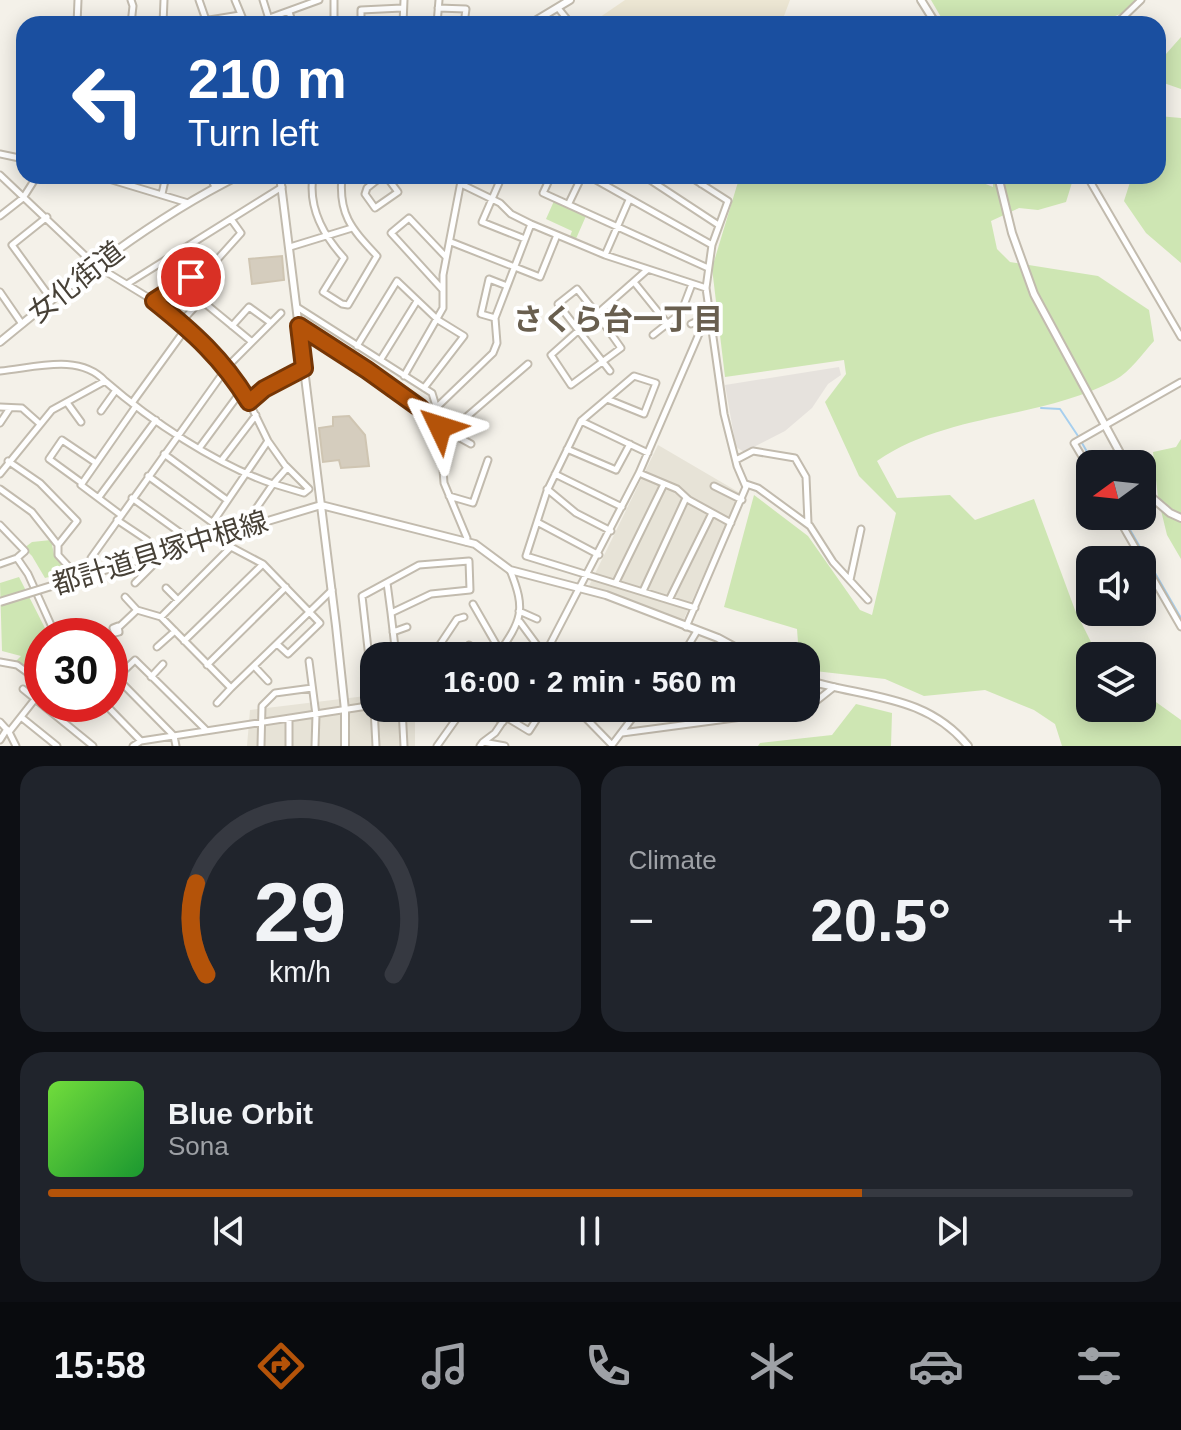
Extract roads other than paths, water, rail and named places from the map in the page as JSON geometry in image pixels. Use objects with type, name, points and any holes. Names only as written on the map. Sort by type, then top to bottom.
[{"type":"street","points":[[233,16],[240,15],[235,0]]},
{"type":"street","points":[[294,0],[297,9]]},
{"type":"street","points":[[278,16],[319,0]]},
{"type":"street","points":[[402,16],[404,0]]},
{"type":"street","points":[[438,16],[439,0]]},
{"type":"street","points":[[462,9],[464,0]]},
{"type":"street","points":[[544,16],[570,0]]},
{"type":"street","points":[[1124,16],[1141,0]]},
{"type":"street","points":[[361,16],[361,10],[402,8]]},
{"type":"street","points":[[438,8],[466,9],[465,16]]},
{"type":"street","points":[[558,8],[564,16]]},
{"type":"street","points":[[289,12],[290,16]]},
{"type":"street","points":[[0,175],[95,265],[154,301],[228,366],[268,441],[286,466],[309,489],[304,493],[243,474],[156,420],[98,373],[82,366],[44,365],[0,371]]},
{"type":"street","points":[[0,216],[23,198],[32,184]]},
{"type":"street","points":[[131,184],[188,203]]},
{"type":"street","points":[[162,194],[164,184]]},
{"type":"street","name":"女化街道","points":[[0,342],[95,265],[221,184]]},
{"type":"street","points":[[281,184],[332,590],[345,710],[345,746]]},
{"type":"street","points":[[313,184],[314,210],[325,236],[344,258],[323,292],[348,305],[377,256],[352,228],[341,204],[342,184]]},
{"type":"street","points":[[373,184],[365,194],[375,208],[398,192],[391,184]]},
{"type":"street","points":[[404,376],[443,308],[446,257],[461,184],[531,224],[605,255],[706,288]]},
{"type":"street","points":[[498,184],[482,222],[525,239]]},
{"type":"street","points":[[547,184],[543,193],[708,268]]},
{"type":"street","points":[[569,203],[578,184]]},
{"type":"street","points":[[602,184],[712,245]]},
{"type":"street","points":[[656,184],[717,224]]},
{"type":"street","points":[[686,627],[742,500],[745,484],[735,461],[724,414],[713,329],[707,314],[706,288],[712,245],[717,224],[728,201],[701,184]]},
{"type":"street","points":[[1000,184],[1012,233],[1034,294],[1119,450]]},
{"type":"street","points":[[1092,184],[1181,337]]},
{"type":"street","points":[[127,284],[282,187]]},
{"type":"street","points":[[605,255],[629,200]]},
{"type":"street","points":[[47,217],[12,245],[52,300]]},
{"type":"street","points":[[442,289],[391,233],[409,218],[446,257]]},
{"type":"street","points":[[154,301],[209,265],[241,233],[231,219]]},
{"type":"street","points":[[437,407],[493,353],[497,343],[495,318],[531,224]]},
{"type":"street","points":[[290,247],[352,228]]},
{"type":"street","points":[[451,242],[540,277],[557,235]]},
{"type":"street","points":[[181,322],[220,280],[209,265]]},
{"type":"street","points":[[610,371],[602,362],[578,331],[558,304],[577,289],[597,314],[621,348],[602,362],[571,385],[551,355],[578,331],[597,314],[648,270]]},
{"type":"street","points":[[495,318],[481,314],[489,279],[507,286]]},
{"type":"street","points":[[357,346],[397,281],[438,320],[464,336],[424,388]]},
{"type":"street","points":[[634,282],[667,323]]},
{"type":"street","points":[[653,335],[681,313],[692,284]]},
{"type":"street","points":[[0,292],[22,324]]},
{"type":"street","points":[[201,300],[252,342]]},
{"type":"street","points":[[381,359],[417,301]]},
{"type":"street","points":[[232,326],[249,307],[271,323]]},
{"type":"street","points":[[297,307],[432,393],[440,427],[444,483],[466,542]]},
{"type":"street","points":[[95,573],[91,558],[132,498],[228,366],[281,313]]},
{"type":"street","points":[[691,324],[707,314]]},
{"type":"street","points":[[553,642],[623,507],[707,314]]},
{"type":"street","points":[[299,326],[367,370],[420,408],[440,427],[471,444]]},
{"type":"street","points":[[82,483],[187,327]]},
{"type":"street","points":[[449,432],[528,364]]},
{"type":"street","points":[[249,402],[264,389],[304,368]]},
{"type":"street","points":[[607,399],[644,414],[656,383],[634,376],[581,421],[547,489],[526,556],[695,608]]},
{"type":"street","points":[[0,474],[52,410],[105,381]]},
{"type":"street","points":[[1078,450],[1074,443],[1181,382]]},
{"type":"street","points":[[101,411],[116,390]]},
{"type":"street","points":[[200,447],[242,390]]},
{"type":"street","points":[[67,404],[81,422]]},
{"type":"street","points":[[0,407],[22,408],[40,424]]},
{"type":"street","points":[[0,423],[10,407]]},
{"type":"street","points":[[221,461],[256,415]]},
{"type":"street","points":[[99,497],[156,420]]},
{"type":"street","points":[[581,421],[648,453]]},
{"type":"street","points":[[96,463],[62,440],[49,459],[99,497],[147,540],[155,555],[154,564],[135,583]]},
{"type":"street","points":[[213,523],[268,441]]},
{"type":"street","points":[[567,449],[616,470],[630,444]]},
{"type":"street","points":[[735,461],[753,451],[795,458],[806,477],[808,524]]},
{"type":"street","points":[[164,454],[227,500]]},
{"type":"street","points":[[448,496],[473,503],[488,460]]},
{"type":"street","points":[[8,461],[40,483],[77,521],[58,545]]},
{"type":"street","points":[[253,513],[286,466]]},
{"type":"street","points":[[639,473],[677,489],[686,498],[731,523]]},
{"type":"street","points":[[555,474],[623,507]]},
{"type":"street","points":[[148,476],[213,523],[231,547],[263,564],[320,623],[288,654],[277,644]]},
{"type":"street","points":[[616,582],[664,484]]},
{"type":"street","points":[[745,484],[758,488],[808,524],[833,562],[868,600]]},
{"type":"street","points":[[714,486],[742,500]]},
{"type":"street","points":[[0,489],[32,512],[58,545],[58,555],[79,578]]},
{"type":"street","points":[[547,489],[576,513],[611,531]]},
{"type":"street","points":[[132,498],[182,534],[188,544]]},
{"type":"street","points":[[643,591],[686,498]]},
{"type":"street","points":[[1156,501],[1181,518]]},
{"type":"street","points":[[321,505],[475,544],[510,570],[606,595],[725,642]]},
{"type":"street","name":"都計道貝塚中根線","points":[[0,602],[321,505]]},
{"type":"street","points":[[669,600],[712,513]]},
{"type":"street","points":[[537,522],[599,555]]},
{"type":"street","points":[[0,525],[25,551],[17,558],[0,564]]},
{"type":"street","points":[[850,580],[861,529]]},
{"type":"street","points":[[1125,530],[1181,627]]},
{"type":"street","points":[[161,617],[231,547]]},
{"type":"street","points":[[17,558],[28,574],[48,618]]},
{"type":"street","points":[[367,642],[362,596],[419,565],[469,561],[470,590],[431,594],[391,613]]},
{"type":"street","points":[[184,641],[263,564]]},
{"type":"street","points":[[510,570],[518,589],[520,622],[535,642]]},
{"type":"street","points":[[387,582],[394,642]]},
{"type":"street","points":[[207,665],[286,587]]},
{"type":"street","points":[[166,588],[178,600]]},
{"type":"street","points":[[217,703],[332,590]]},
{"type":"street","points":[[125,597],[137,610],[161,617],[231,688]]},
{"type":"street","points":[[473,604],[493,642]]},
{"type":"street","points":[[128,618],[137,610]]},
{"type":"street","points":[[519,611],[537,619]]},
{"type":"street","points":[[442,642],[457,619],[464,617]]},
{"type":"street","points":[[507,642],[520,622]]},
{"type":"street","points":[[393,632],[407,627]]},
{"type":"street","points":[[157,647],[175,631]]},
{"type":"street","points":[[690,642],[697,631]]},
{"type":"street","points":[[128,666],[135,660],[207,731]]},
{"type":"street","points":[[309,661],[316,715],[315,746]]},
{"type":"street","points":[[0,662],[17,665],[24,670]]},
{"type":"street","points":[[151,677],[163,664]]},
{"type":"street","points":[[254,666],[268,681]]},
{"type":"street","points":[[820,684],[922,708],[950,726],[968,746]]},
{"type":"street","points":[[820,698],[834,687]]},
{"type":"street","points":[[261,746],[262,706],[275,693],[312,688]]},
{"type":"street","points":[[128,690],[174,736],[176,746]]},
{"type":"street","points":[[133,746],[141,741],[360,707]]},
{"type":"street","points":[[0,740],[24,713]]},
{"type":"street","points":[[21,717],[57,746]]},
{"type":"street","points":[[289,719],[289,746]]},
{"type":"street","points":[[0,722],[15,743],[22,746]]},
{"type":"street","points":[[63,722],[93,746]]},
{"type":"street","points":[[123,722],[141,741]]},
{"type":"street","points":[[375,722],[376,746]]},
{"type":"street","points":[[403,722],[404,746]]},
{"type":"street","points":[[437,746],[454,722]]},
{"type":"street","points":[[482,744],[502,722]]},
{"type":"street","points":[[510,722],[529,731],[535,722]]},
{"type":"street","points":[[589,722],[612,746],[630,722]]},
{"type":"street","points":[[622,733],[704,722]]},
{"type":"street","points":[[482,744],[505,746]]},
{"type":"waterway","points":[[1041,408],[1060,409],[1078,436]]},
{"type":"waterway","points":[[1082,443],[1086,450]]},
{"type":"waterway","points":[[1130,530],[1181,618]]},
{"type":"district","name":"さくら台一丁目","points":[[618,319]]}]
